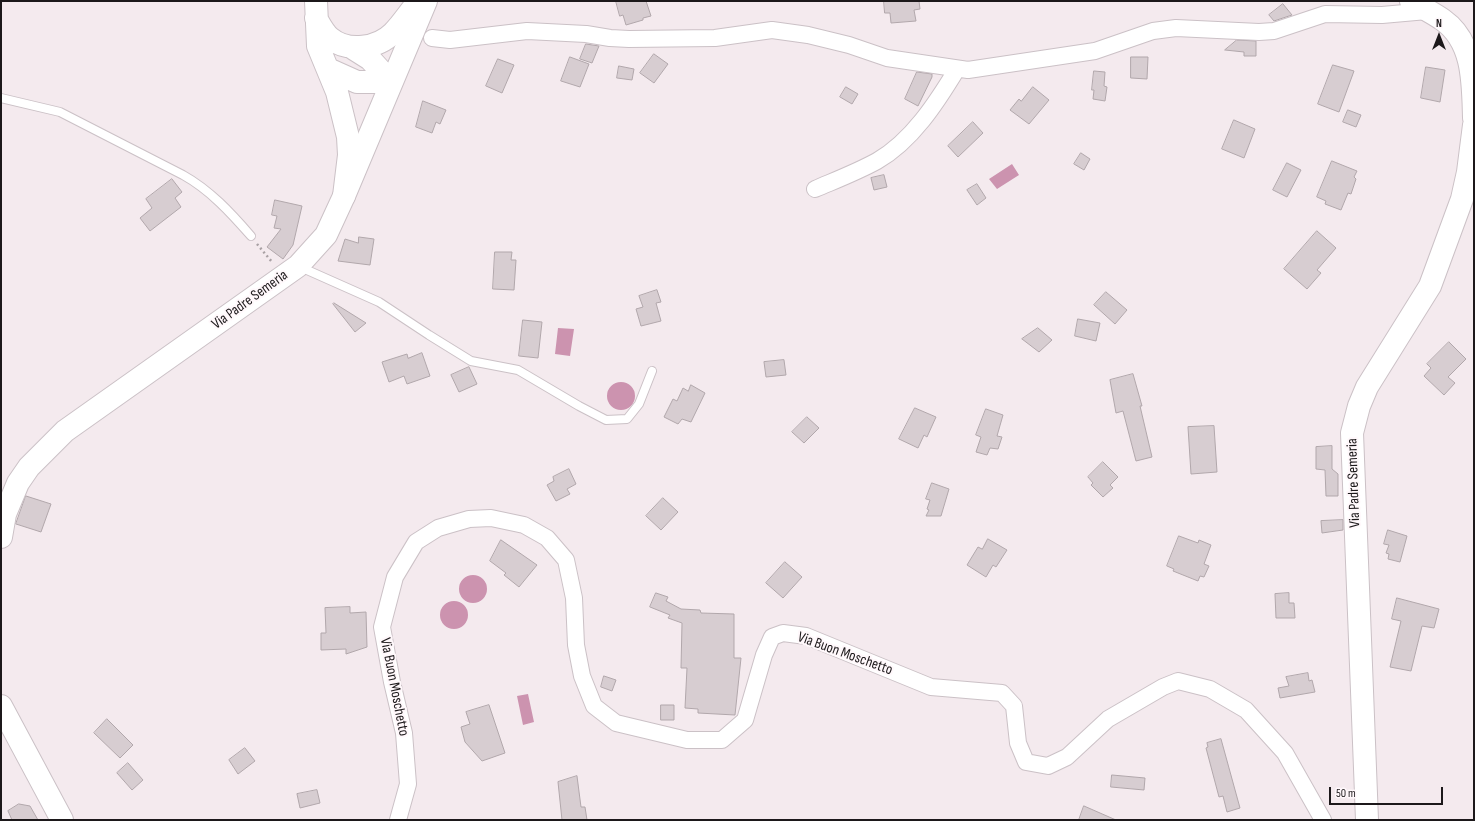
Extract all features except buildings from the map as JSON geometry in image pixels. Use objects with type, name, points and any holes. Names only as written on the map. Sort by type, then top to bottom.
[{"type":"main road","points":[[351,47],[369,45],[393,33],[419,1]]},
{"type":"main road","name":"Via Padre Semeria","points":[[1,537],[5,514],[18,483],[29,467],[65,431],[291,271],[326,235],[344,196],[426,1]]},
{"type":"main road","points":[[1419,6],[1444,20],[1458,34],[1464,45],[1473,81],[1474,118]]},
{"type":"main road","points":[[316,10],[331,39],[351,47],[370,59],[391,82]]},
{"type":"main road","points":[[316,10],[318,46],[341,106],[348,137],[348,155],[344,196]]},
{"type":"main road","points":[[328,69],[357,82],[391,82]]},
{"type":"main road","name":"Via Padre Semeria","points":[[1367,820],[1352,433],[1359,406],[1367,388],[1430,286],[1462,199],[1468,172],[1474,126]]},
{"type":"main road","points":[[1,706],[62,820]]},
{"type":"street","points":[[432,38],[450,40],[527,31],[586,34],[629,39],[715,38],[772,30],[822,38],[887,58],[968,70],[991,68],[1042,58],[1089,52],[1153,31],[1176,28],[1259,32],[1274,30],[1325,14],[1382,15],[1419,6]]},
{"type":"street","points":[[815,189],[878,160],[902,142],[942,92],[957,69]]},
{"type":"street","name":"Via Buon Moschetto","points":[[398,820],[408,784],[404,733],[392,682],[382,628],[395,577],[416,542],[438,528],[469,519],[491,518],[524,525],[547,538],[566,560],[574,598],[576,645],[582,676],[594,706],[616,723],[687,740],[722,740],[745,720],[764,654],[772,637],[783,632],[806,636],[931,687],[1002,693],[1014,706],[1018,743],[1026,762],[1048,766],[1067,757],[1108,719],[1162,687],[1178,681],[1210,689],[1246,710],[1285,752],[1323,820]]},
{"type":"lane","points":[[1,98],[60,112],[196,182],[234,216],[251,236]]},
{"type":"lane","points":[[291,271],[379,302],[429,336],[472,361],[518,370],[606,420],[627,419],[639,404],[652,371]]},
{"type":"path","points":[[251,236],[291,271]]},
{"type":"shaded area","points":[[1012,164],[1019,175],[997,189],[989,179]]},
{"type":"shaded area","points":[[558,328],[574,329],[570,356],[555,354]]},
{"type":"shaded area","points":[[621,382],[627,383],[631,386],[634,390],[634,402],[631,406],[627,409],[621,410],[615,409],[611,406],[608,402],[607,396],[608,390],[611,386],[615,383]]},
{"type":"shaded area","points":[[473,575],[479,576],[483,579],[486,583],[486,595],[483,599],[479,602],[473,603],[467,602],[463,599],[460,595],[459,589],[460,583],[463,579],[467,576]]},
{"type":"shaded area","points":[[454,601],[464,605],[468,615],[464,625],[454,629],[444,625],[440,615],[444,605]]},
{"type":"shaded area","points":[[528,694],[534,722],[523,725],[517,696]]}]
